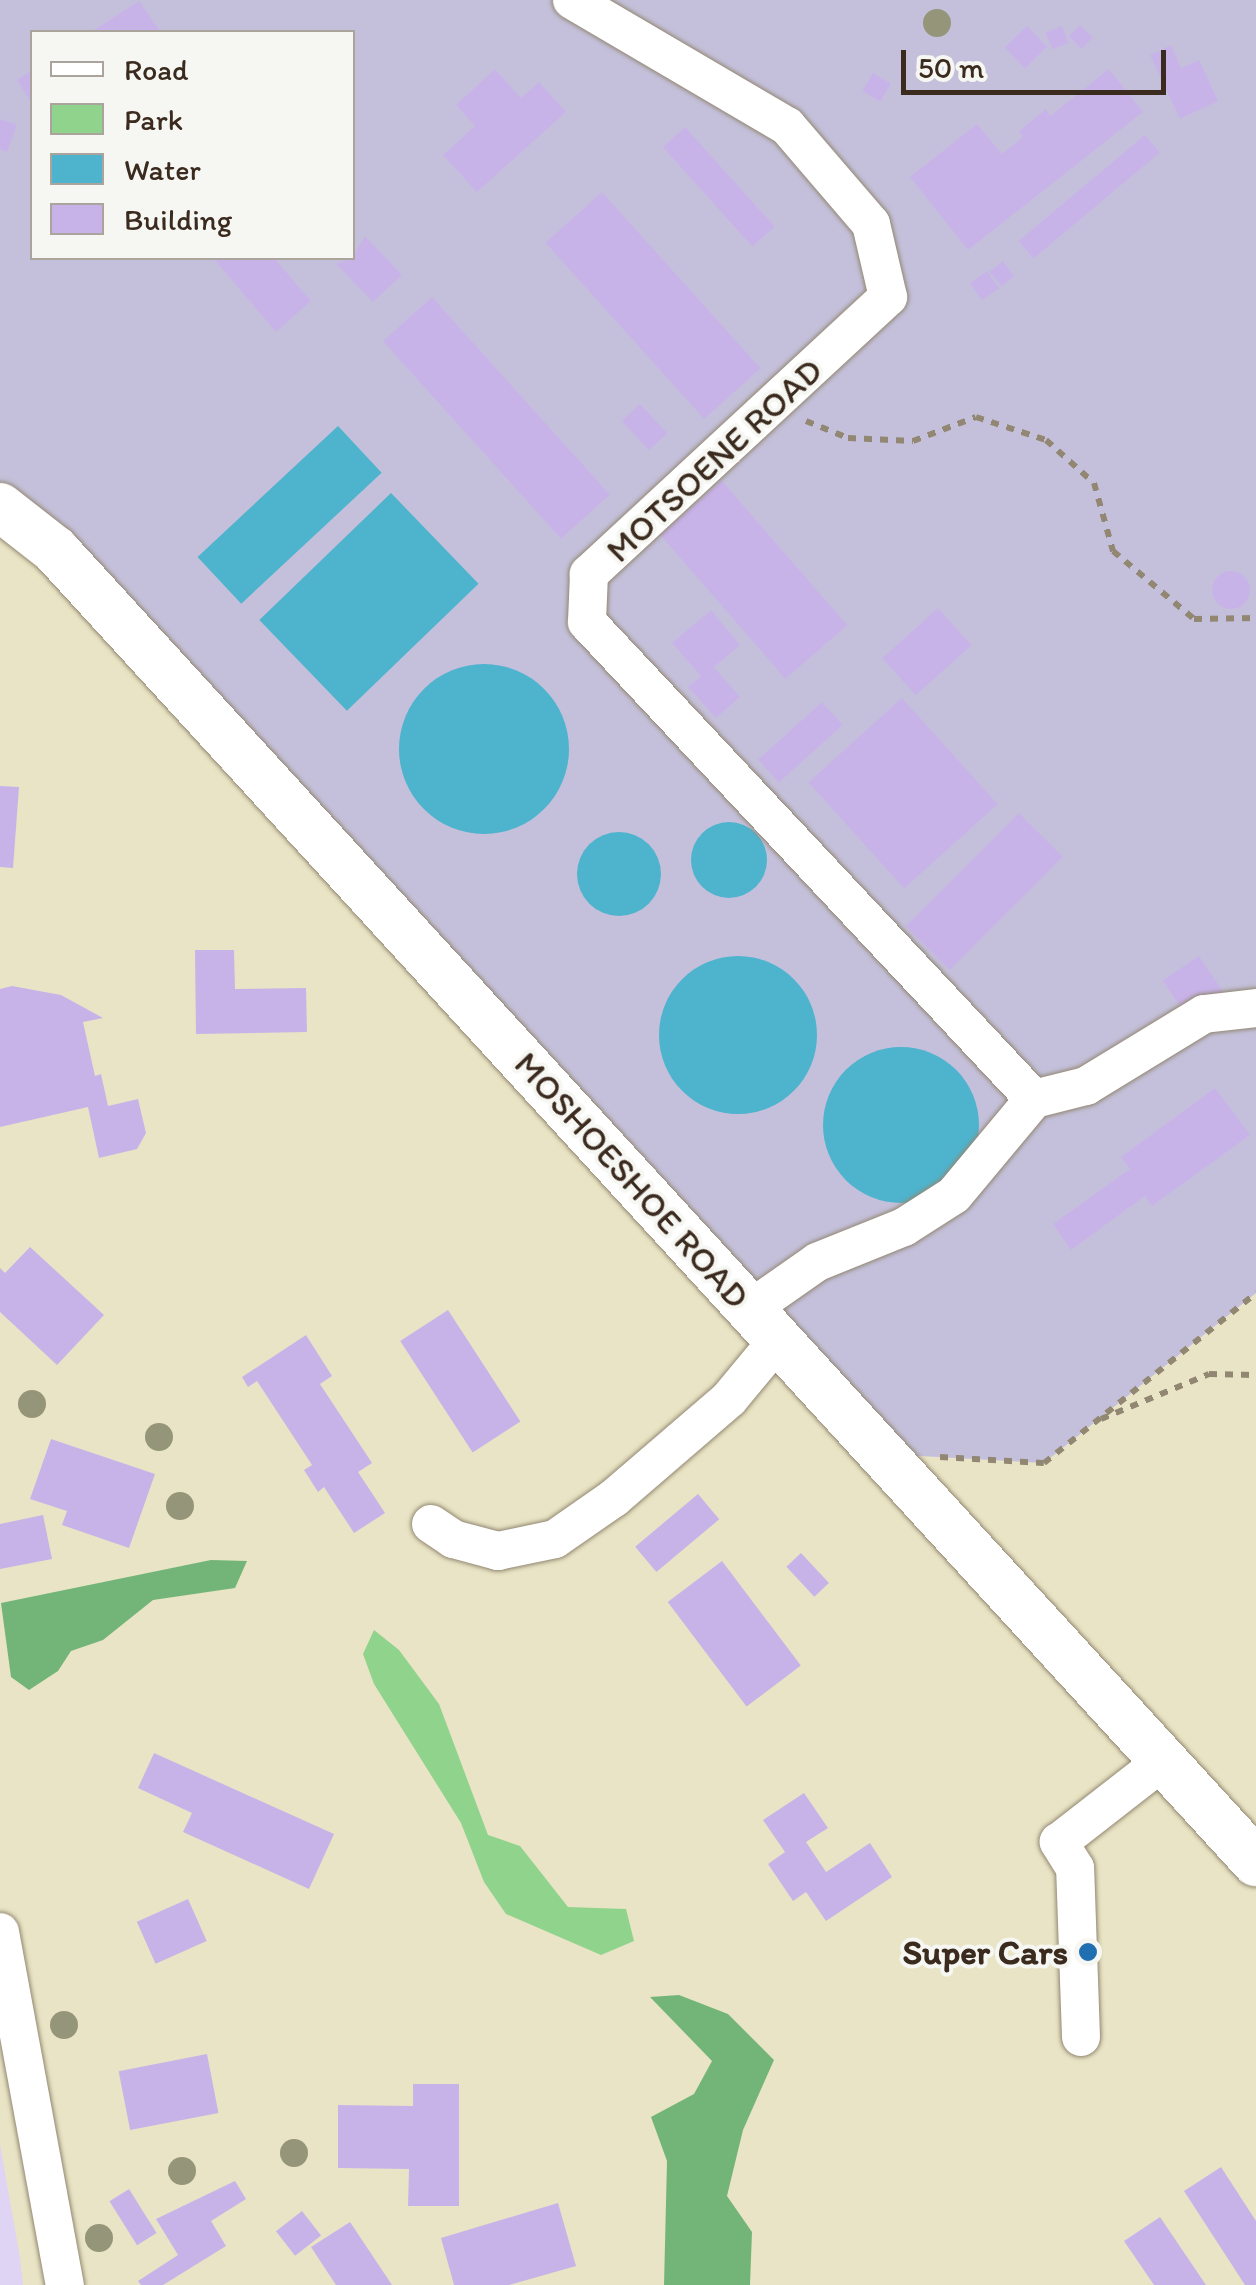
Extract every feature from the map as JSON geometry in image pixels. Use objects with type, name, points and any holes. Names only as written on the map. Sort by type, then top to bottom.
[{"type":"main road","name":"MOSHOESHOE ROAD","points":[[0,506],[56,550],[1256,1862]]},
{"type":"street","name":"MOTSOENE ROAD","points":[[572,0],[787,126],[870,224],[888,296],[774,407],[589,574],[587,622],[1034,1099]]},
{"type":"street","points":[[431,1524],[453,1539],[498,1551],[554,1539],[614,1498],[729,1398],[764,1324],[816,1262],[904,1227],[954,1194],[1034,1099],[1086,1086],[1204,1014],[1256,1008]]},
{"type":"street","points":[[1081,2037],[1075,1868],[1059,1842],[1163,1760]]},
{"type":"street","points":[[2,1955],[65,2285]]},
{"type":"path","points":[[774,407],[848,438],[913,441],[976,417],[1046,440],[1094,483],[1114,552],[1194,618],[1256,618]]},
{"type":"path","points":[[884,1454],[1044,1463],[1256,1294]]},
{"type":"path","points":[[1094,1422],[1209,1374],[1256,1375]]},
{"type":"shaded area","points":[[0,0],[1256,0],[1256,1293],[1044,1463],[884,1454],[0,507]]},
{"type":"shaded area","points":[[0,2144],[20,2258],[23,2285],[0,2285]]},
{"type":"green space","points":[[211,1560],[247,1561],[235,1588],[153,1600],[103,1640],[71,1651],[58,1671],[29,1690],[11,1677],[1,1603]]},
{"type":"green space","points":[[374,1630],[399,1650],[439,1704],[488,1835],[520,1846],[568,1907],[626,1909],[634,1941],[601,1955],[506,1914],[484,1882],[461,1823],[374,1684],[363,1654]]},
{"type":"green space","points":[[679,1995],[728,2014],[774,2060],[743,2130],[727,2196],[752,2232],[750,2285],[664,2285],[667,2161],[651,2117],[694,2094],[712,2061],[650,1997]]},
{"type":"water","points":[[338,426],[382,473],[241,604],[198,557]]},
{"type":"water","points":[[391,493],[479,584],[347,711],[259,620]]},
{"type":"water","points":[[484,664],[517,671],[544,689],[562,716],[569,749],[562,782],[544,809],[517,827],[484,834],[451,827],[424,809],[406,782],[399,749],[406,716],[424,689],[451,671]]},
{"type":"water","points":[[729,822],[744,824],[756,833],[765,845],[765,875],[756,887],[744,896],[729,898],[714,896],[702,887],[693,875],[691,860],[693,845],[702,833],[714,824]]},
{"type":"water","points":[[619,832],[635,835],[649,844],[658,858],[658,890],[649,904],[635,913],[619,916],[603,913],[589,904],[580,890],[577,874],[580,858],[589,844],[603,835]]},
{"type":"water","points":[[738,956],[768,962],[794,979],[811,1005],[817,1035],[811,1065],[794,1091],[768,1108],[738,1114],[708,1108],[682,1091],[665,1065],[659,1035],[665,1005],[682,979],[708,962]]},
{"type":"water","points":[[901,1047],[931,1053],[956,1070],[973,1095],[979,1125],[973,1155],[956,1180],[931,1197],[901,1203],[871,1197],[846,1180],[829,1155],[823,1125],[829,1095],[846,1070],[871,1053]]},
{"type":"building","points":[[139,1],[160,30],[94,30]]},
{"type":"building","points":[[1080,25],[1093,38],[1081,49],[1069,36]]},
{"type":"building","points":[[1027,26],[1047,47],[1025,68],[1005,48]]},
{"type":"building","points":[[1062,26],[1069,43],[1052,49],[1045,33]]},
{"type":"building","points":[[1171,45],[1181,68],[1199,60],[1218,101],[1180,119],[1150,55]]},
{"type":"building","points":[[495,69],[521,98],[539,82],[566,112],[477,192],[443,155],[475,126],[456,105]]},
{"type":"building","points":[[1109,69],[1143,112],[968,250],[910,177],[977,124],[1002,154],[1023,137],[1019,131],[1046,109],[1050,116]]},
{"type":"building","points":[[30,71],[30,101],[17,80]]},
{"type":"building","points":[[873,73],[891,84],[880,102],[862,91]]},
{"type":"building","points":[[0,119],[17,125],[7,152],[0,149]]},
{"type":"building","points":[[685,127],[775,227],[752,247],[663,147]]},
{"type":"building","points":[[1145,135],[1160,153],[1033,259],[1019,241]]},
{"type":"building","points":[[602,192],[761,368],[704,419],[546,243]]},
{"type":"building","points":[[365,236],[402,275],[373,302],[336,264],[355,260]]},
{"type":"building","points":[[215,260],[276,260],[311,301],[276,332]]},
{"type":"building","points":[[1003,261],[1014,276],[1002,286],[989,272]]},
{"type":"building","points":[[987,271],[999,288],[982,300],[970,283]]},
{"type":"building","points":[[432,297],[610,495],[561,539],[383,341]]},
{"type":"building","points":[[640,404],[667,433],[649,450],[622,421]]},
{"type":"building","points":[[722,481],[847,625],[785,679],[660,535]]},
{"type":"building","points":[[1231,571],[1244,577],[1250,590],[1244,603],[1231,609],[1218,603],[1212,590],[1218,577]]},
{"type":"building","points":[[938,608],[971,645],[916,695],[882,658]]},
{"type":"building","points":[[711,610],[740,645],[714,667],[740,697],[716,718],[688,687],[701,676],[672,643]]},
{"type":"building","points":[[902,698],[998,804],[904,889],[808,782]]},
{"type":"building","points":[[822,702],[843,725],[779,783],[758,760]]},
{"type":"building","points":[[0,786],[19,787],[13,868],[0,867]]},
{"type":"building","points":[[1019,813],[1063,857],[950,970],[906,926]]},
{"type":"building","points":[[195,950],[234,950],[235,989],[306,988],[307,1032],[196,1034]]},
{"type":"building","points":[[1199,956],[1225,994],[1188,1019],[1163,981]]},
{"type":"building","points":[[12,986],[61,995],[103,1018],[83,1022],[95,1076],[101,1074],[108,1106],[138,1099],[146,1133],[137,1149],[99,1158],[88,1107],[0,1127],[0,989]]},
{"type":"building","points":[[1215,1088],[1250,1135],[1152,1206],[1145,1196],[1071,1250],[1053,1224],[1130,1169],[1121,1157]]},
{"type":"building","points":[[30,1247],[104,1315],[57,1365],[0,1312],[0,1268],[5,1273]]},
{"type":"building","points":[[448,1310],[520,1422],[473,1453],[400,1341]]},
{"type":"building","points":[[306,1335],[332,1376],[320,1384],[372,1463],[358,1472],[385,1513],[354,1533],[324,1487],[318,1492],[304,1470],[312,1465],[257,1381],[248,1387],[242,1377]]},
{"type":"building","points":[[51,1439],[155,1474],[129,1548],[62,1525],[67,1511],[30,1499]]},
{"type":"building","points":[[698,1494],[719,1519],[656,1572],[635,1547]]},
{"type":"building","points":[[43,1515],[52,1559],[0,1569],[0,1524]]},
{"type":"building","points":[[801,1553],[829,1583],[814,1597],[786,1567]]},
{"type":"building","points":[[722,1561],[801,1666],[747,1707],[668,1602]]},
{"type":"building","points":[[154,1753],[334,1834],[309,1889],[183,1832],[192,1813],[138,1788]]},
{"type":"building","points":[[804,1793],[828,1828],[806,1842],[826,1872],[870,1843],[892,1877],[826,1921],[806,1892],[793,1901],[768,1864],[785,1852],[763,1820]]},
{"type":"building","points":[[188,1899],[207,1941],[156,1964],[137,1922]]},
{"type":"building","points":[[207,2054],[218,2113],[130,2130],[119,2071]]},
{"type":"building","points":[[413,2084],[459,2084],[459,2206],[408,2206],[409,2169],[338,2168],[338,2105],[413,2106]]},
{"type":"building","points":[[1221,2167],[1256,2221],[1256,2285],[1245,2285],[1184,2191]]},
{"type":"building","points":[[235,2181],[246,2199],[211,2221],[226,2246],[163,2285],[141,2285],[138,2281],[178,2255],[156,2219]]},
{"type":"building","points":[[129,2189],[157,2233],[137,2245],[109,2201]]},
{"type":"building","points":[[558,2203],[576,2266],[509,2285],[454,2285],[441,2238]]},
{"type":"building","points":[[302,2211],[321,2235],[295,2256],[276,2231]]},
{"type":"building","points":[[1160,2217],[1206,2285],[1154,2285],[1124,2241]]},
{"type":"building","points":[[350,2222],[392,2285],[336,2285],[311,2247]]},
{"type":"place","name":"Super Cars","points":[[1088,1952]]}]
